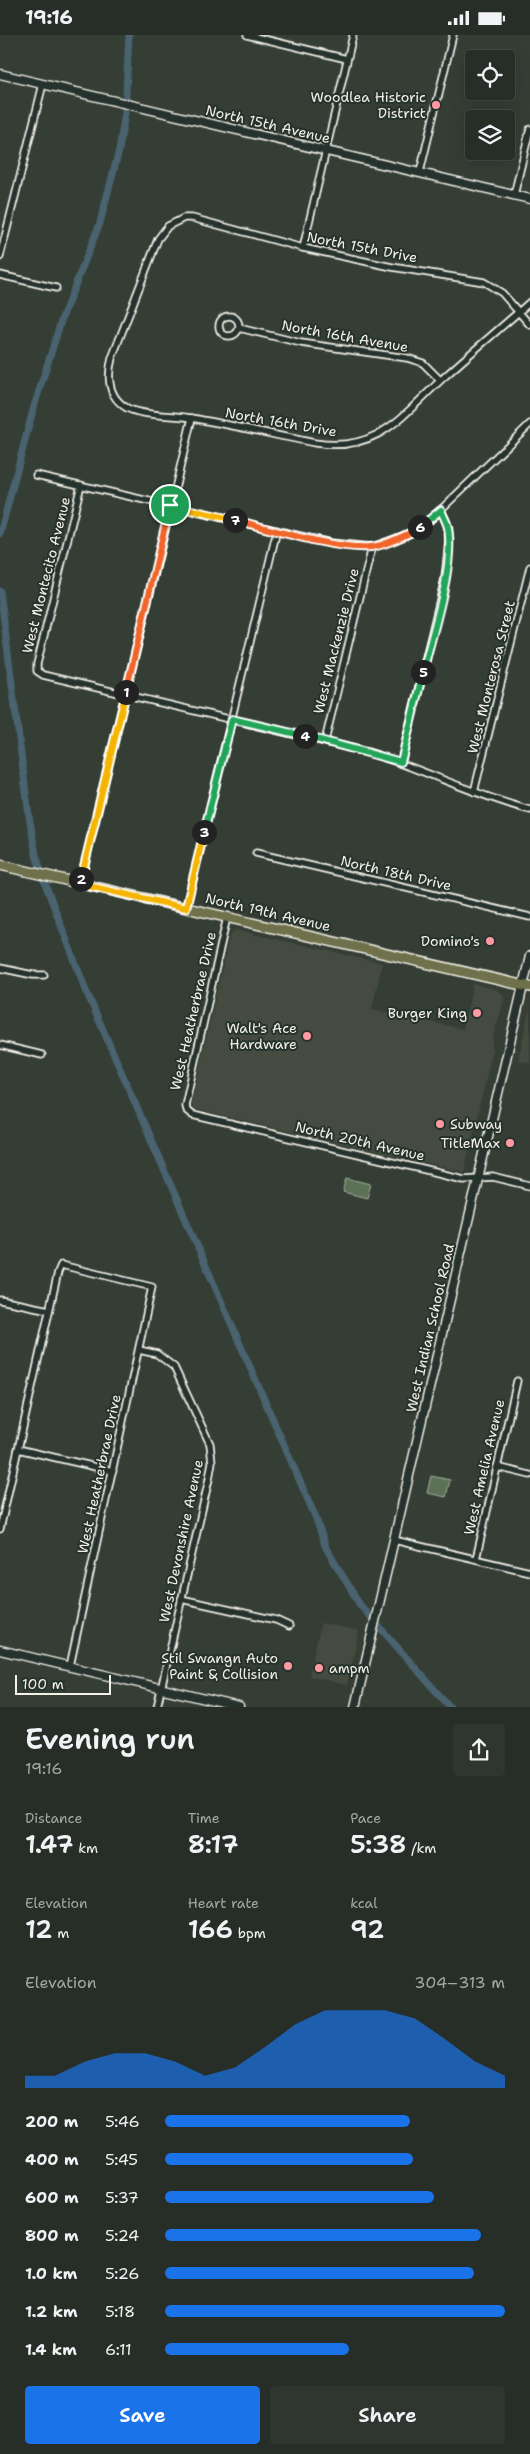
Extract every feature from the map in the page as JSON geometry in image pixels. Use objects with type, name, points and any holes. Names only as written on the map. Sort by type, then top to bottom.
[{"type":"main road","name":"North 19th Avenue","points":[[0,865],[526,986]]},
{"type":"street","points":[[247,35],[347,59]]},
{"type":"street","points":[[303,248],[353,35]]},
{"type":"street","points":[[420,172],[453,35]]},
{"type":"street","name":"North 15th Avenue","points":[[0,74],[530,199]]},
{"type":"street","points":[[0,257],[43,84]]},
{"type":"street","points":[[514,195],[530,129]]},
{"type":"street","name":"North 15th Drive","points":[[110,385],[109,374],[112,358],[158,239],[162,231],[175,222],[192,218],[303,248],[392,267],[484,282],[502,293],[530,325]]},
{"type":"street","points":[[0,275],[56,288]]},
{"type":"street","name":"North 16th Drive","points":[[110,385],[117,399],[128,408],[192,418],[315,443],[329,445],[356,443],[367,440],[391,427],[440,380],[530,302]]},
{"type":"street","name":"North 16th Avenue","points":[[239,328],[301,343],[408,358],[423,363],[440,380]]},
{"type":"street","points":[[80,884],[192,418]]},
{"type":"street","points":[[36,475],[331,543],[372,547],[411,533],[441,510],[530,424]]},
{"type":"street","name":"West Montecito Avenue","points":[[81,485],[37,663],[37,671],[43,675],[125,694]]},
{"type":"street","points":[[401,762],[445,577],[449,539],[448,525],[441,510]]},
{"type":"street","points":[[186,908],[277,530]]},
{"type":"street","name":"West Mackenzie Drive","points":[[325,741],[372,547]]},
{"type":"street","name":"West Monterosa Street","points":[[474,792],[530,567]]},
{"type":"street","points":[[523,597],[530,599]]},
{"type":"street","points":[[125,694],[325,741],[401,762],[474,792],[530,810]]},
{"type":"street","name":"North 18th Drive","points":[[256,853],[530,917]]},
{"type":"street","name":"West Heatherbrae Drive","points":[[186,1110],[185,1105],[227,917]]},
{"type":"street","name":"West Indian School Road","points":[[355,1707],[477,1179],[526,986],[530,956]]},
{"type":"street","points":[[0,968],[33,975],[44,975]]},
{"type":"street","points":[[0,1045],[42,1055]]},
{"type":"street","name":"North 20th Avenue","points":[[186,1110],[192,1115],[462,1178],[493,1177],[530,1186]]},
{"type":"street","name":"West Heatherbrae Drive","points":[[49,1310],[61,1265],[152,1287],[70,1667]]},
{"type":"street","points":[[0,1300],[49,1310],[0,1529]]},
{"type":"street","name":"West Devonshire Avenue","points":[[139,1350],[157,1354],[174,1367],[210,1444],[212,1453],[209,1479],[157,1707]]},
{"type":"street","name":"West Amelia Avenue","points":[[476,1559],[517,1381]]},
{"type":"street","points":[[18,1449],[113,1471]]},
{"type":"street","points":[[497,1467],[530,1475]]},
{"type":"street","points":[[394,1540],[530,1572]]},
{"type":"street","points":[[181,1599],[276,1620],[289,1626]]},
{"type":"street","points":[[0,1650],[239,1707]]},
{"type":"shaded area","points":[[235,930],[382,963],[372,1009],[463,1029],[473,984],[495,989],[503,994],[504,1001],[492,1039],[492,1053],[464,1172],[193,1109],[191,1104],[230,935]]},
{"type":"shaded area","points":[[530,1007],[530,1063],[518,1060]]},
{"type":"shaded area","points":[[321,1623],[359,1631],[347,1685],[309,1676]]},
{"type":"green space","points":[[347,1178],[371,1184],[367,1198],[343,1192]]},
{"type":"green space","points":[[431,1476],[450,1480],[446,1497],[427,1493]]},
{"type":"waterway","points":[[0,534],[33,410],[62,318],[100,223],[119,150],[125,113],[129,35]]},
{"type":"waterway","points":[[0,591],[29,816],[36,855],[87,993],[315,1516],[326,1548],[360,1605],[450,1707]]},
{"type":"place","name":"Woodlea Historic District","points":[[436,105]]},
{"type":"place","name":"Domino's","points":[[490,941]]},
{"type":"place","name":"Burger King","points":[[477,1013]]},
{"type":"place","name":"Walt's Ace Hardware","points":[[307,1036]]},
{"type":"place","name":"Subway","points":[[440,1124]]},
{"type":"place","name":"TitleMax","points":[[510,1143]]},
{"type":"place","name":"Stil Swangn Auto Paint & Collision","points":[[288,1666]]},
{"type":"place","name":"ampm","points":[[319,1668]]},
{"type":"route","points":[[170,505],[331,543],[372,547],[411,533],[441,510],[448,525],[449,539],[445,577],[401,762],[368,751],[232,719],[186,908],[80,884],[170,505]]}]
